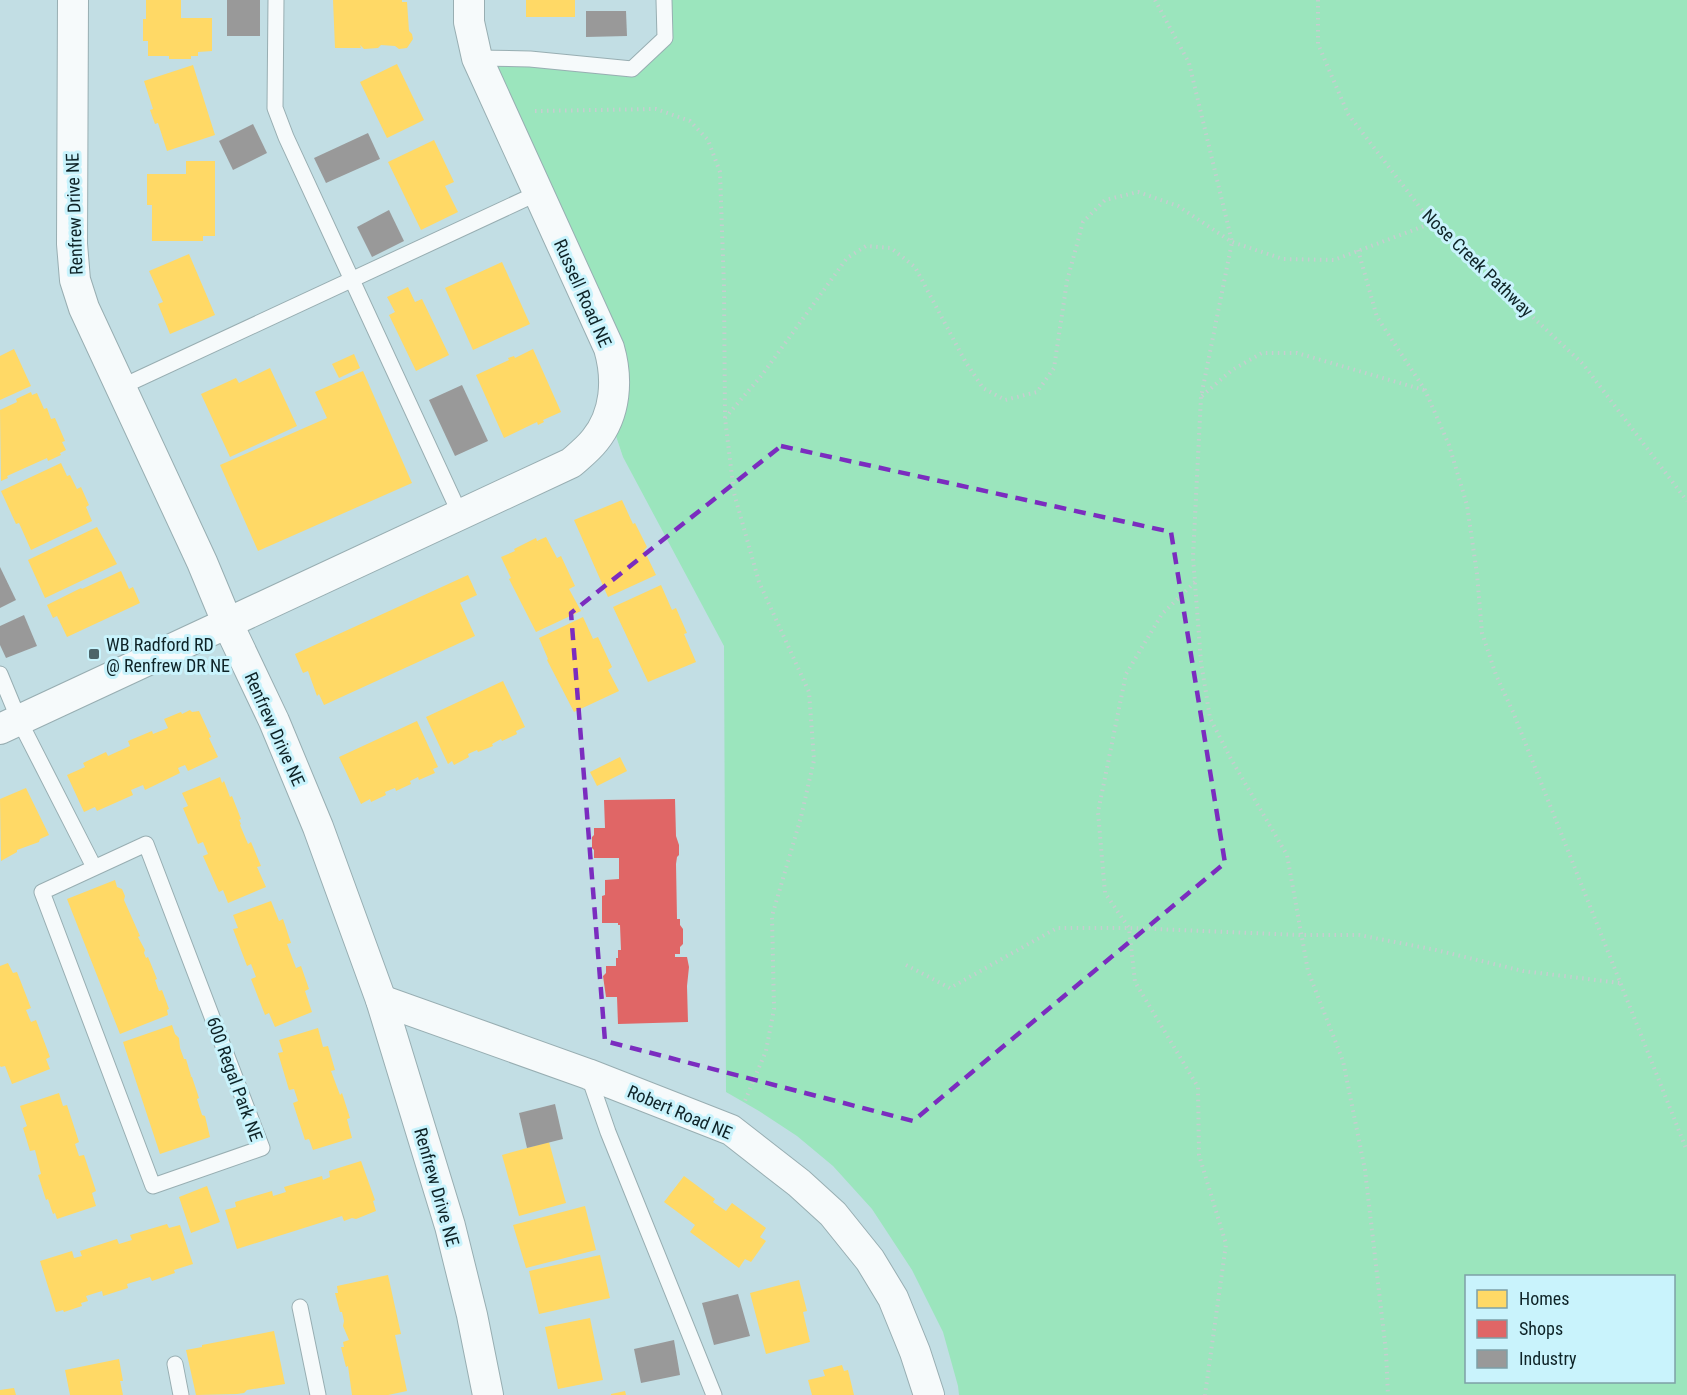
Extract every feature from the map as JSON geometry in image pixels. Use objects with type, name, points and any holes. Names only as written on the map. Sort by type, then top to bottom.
[{"type":"street","name":"Renfrew Drive NE","points":[[73,0],[72,244],[75,280],[84,308],[202,562],[318,827],[381,1000],[450,1226],[472,1315],[488,1395]]},
{"type":"street","name":"Russell Road NE","points":[[10,724],[571,463],[596,439],[609,415],[614,396],[614,363],[477,58],[469,22],[469,0]]},
{"type":"street","name":"Robert Road NE","points":[[381,1000],[588,1074],[731,1130],[799,1183],[833,1214],[870,1260],[893,1298],[915,1352],[929,1395]]},
{"type":"lane","points":[[276,0],[275,108],[286,137],[460,514]]},
{"type":"lane","points":[[477,58],[530,59],[632,69],[665,38],[664,0]]},
{"type":"lane","points":[[121,387],[538,194]]},
{"type":"lane","points":[[0,674],[10,724],[94,867]]},
{"type":"lane","name":"600 Regal Park NE","points":[[146,844],[262,1148],[153,1186],[42,892],[94,867],[146,844]]},
{"type":"lane","points":[[588,1074],[608,1132],[714,1395]]},
{"type":"lane","points":[[300,1307],[318,1395]]},
{"type":"lane","points":[[175,1364],[181,1395]]},
{"type":"path","points":[[1155,0],[1189,63],[1232,242],[1201,397],[1193,557],[1201,662],[1210,718],[1287,855],[1308,971],[1343,1061],[1365,1170],[1386,1352],[1388,1395]]},
{"type":"path","name":"Nose Creek Pathway","points":[[1318,0],[1318,44],[1348,114],[1432,223],[1582,364],[1687,501]]},
{"type":"path","points":[[501,111],[656,109],[690,121],[708,140],[720,172],[725,418],[734,493],[759,582],[809,692],[814,760],[801,817],[772,916],[774,1009],[766,1051],[731,1130]]},
{"type":"path","points":[[725,418],[762,375],[847,258],[866,246],[891,248],[915,267],[965,361],[983,388],[1005,400],[1037,392],[1054,368],[1067,281],[1083,222],[1105,200],[1138,192],[1178,206],[1232,242],[1283,259],[1334,260],[1432,223]]},
{"type":"path","points":[[1358,250],[1377,317],[1425,390],[1449,445],[1467,505],[1477,574],[1482,633],[1492,665],[1513,712],[1687,1152]]},
{"type":"path","points":[[1201,397],[1232,370],[1262,352],[1297,353],[1425,390]]},
{"type":"path","points":[[1195,582],[1161,614],[1126,674],[1098,812],[1105,893],[1129,928],[1135,982],[1198,1087],[1199,1155],[1226,1244],[1205,1395]]},
{"type":"path","points":[[906,965],[950,988],[1057,928],[1129,928],[1359,935],[1436,950],[1523,971],[1620,983]]},
{"type":"path","points":[[1680,1135],[1687,1134]]},
{"type":"highlighted area","points":[[781,446],[1171,532],[1225,863],[913,1121],[605,1041],[571,613]]},
{"type":"green space","points":[[664,0],[1687,0],[1687,1395],[959,1395],[943,1332],[912,1270],[872,1209],[833,1166],[797,1136],[726,1092],[724,646],[623,457],[609,415],[614,396],[477,58],[632,69],[665,38]]},
{"type":"building: Homes","points":[[146,0],[181,0],[181,18],[212,18],[212,51],[198,52],[198,56],[191,56],[191,59],[148,56],[148,41],[143,41]]},
{"type":"building: Homes","points":[[333,0],[402,0],[402,2],[407,2],[409,31],[413,39],[407,48],[399,49],[395,46],[381,45],[378,48],[364,49],[360,45],[361,48],[335,48]]},
{"type":"building: Homes","points":[[526,0],[575,0],[575,17],[526,17]]},
{"type":"building: Homes","points":[[397,64],[424,120],[387,138],[360,82]]},
{"type":"building: Homes","points":[[193,65],[215,135],[167,151],[158,123],[155,124],[150,110],[153,109],[144,81]]},
{"type":"building: Homes","points":[[434,140],[454,182],[445,186],[458,212],[421,230],[388,162]]},
{"type":"building: Homes","points":[[186,161],[215,161],[215,236],[203,236],[203,241],[152,241],[152,205],[147,205],[147,174],[186,174]]},
{"type":"building: Homes","points":[[189,254],[215,315],[170,334],[158,304],[163,302],[149,271]]},
{"type":"building: Homes","points":[[502,262],[530,324],[473,350],[445,288]]},
{"type":"building: Homes","points":[[408,287],[415,302],[422,299],[449,355],[416,371],[389,315],[395,312],[387,297]]},
{"type":"building: Homes","points":[[14,349],[31,386],[0,400],[0,356]]},
{"type":"building: Homes","points":[[533,349],[561,412],[543,420],[544,422],[538,425],[537,422],[504,438],[476,375],[509,360],[508,358],[514,356],[515,358]]},
{"type":"building: Homes","points":[[354,354],[360,368],[339,378],[332,364]]},
{"type":"building: Homes","points":[[270,368],[297,426],[230,457],[201,394],[236,378],[239,383]]},
{"type":"building: Homes","points":[[363,371],[412,483],[258,551],[220,465],[327,418],[315,392]]},
{"type":"building: Homes","points":[[31,392],[32,395],[37,393],[51,419],[55,418],[65,441],[62,442],[66,450],[60,453],[61,455],[48,461],[47,458],[1,481],[0,410]]},
{"type":"building: Homes","points":[[61,463],[77,489],[81,487],[89,505],[86,507],[92,521],[31,550],[1,491]]},
{"type":"building: Homes","points":[[622,500],[647,547],[644,550],[656,575],[608,597],[574,520]]},
{"type":"building: Homes","points":[[97,527],[117,564],[45,598],[28,560]]},
{"type":"building: Homes","points":[[546,537],[557,558],[561,556],[575,586],[569,589],[581,611],[536,632],[509,579],[511,578],[501,557],[536,538],[537,541]]},
{"type":"building: Homes","points":[[121,571],[129,589],[133,587],[140,603],[67,637],[57,616],[53,618],[47,605]]},
{"type":"building: Homes","points":[[468,575],[477,595],[460,603],[475,636],[324,705],[319,694],[317,696],[308,671],[303,673],[295,654]]},
{"type":"building: Homes","points":[[661,585],[672,610],[676,608],[696,662],[648,682],[613,607]]},
{"type":"building: Homes","points":[[583,617],[593,639],[598,637],[612,667],[608,670],[619,691],[574,712],[547,660],[539,638]]},
{"type":"building: Homes","points":[[503,681],[525,727],[516,731],[517,734],[492,744],[493,746],[468,754],[469,757],[454,765],[452,761],[448,764],[426,717]]},
{"type":"building: Homes","points":[[190,710],[199,711],[218,757],[188,771],[185,765],[178,768],[180,773],[145,790],[143,785],[131,790],[133,795],[97,811],[95,807],[84,812],[67,775],[85,767],[83,763],[106,752],[108,756],[130,746],[128,741],[152,731],[153,734],[168,728],[164,719]]},
{"type":"building: Homes","points":[[417,721],[438,767],[433,769],[435,773],[419,780],[418,777],[410,781],[411,784],[396,791],[395,788],[385,792],[386,795],[361,804],[339,757]]},
{"type":"building: Homes","points":[[620,757],[627,771],[597,786],[590,772]]},
{"type":"building: Homes","points":[[220,777],[230,797],[232,796],[241,819],[239,820],[240,825],[248,844],[251,842],[261,866],[257,867],[266,887],[228,903],[223,890],[219,892],[203,856],[208,854],[203,842],[198,844],[183,808],[188,806],[182,793]]},
{"type":"building: Homes","points":[[26,788],[49,835],[40,839],[39,842],[17,850],[1,861],[0,799]]},
{"type":"building: Homes","points":[[115,880],[117,887],[122,889],[125,896],[124,900],[140,936],[138,937],[145,950],[144,953],[146,958],[148,957],[159,991],[162,990],[169,1009],[167,1010],[168,1015],[120,1034],[67,899]]},
{"type":"building: Homes","points":[[271,901],[279,921],[283,919],[291,943],[287,944],[296,968],[301,966],[309,989],[305,991],[312,1012],[275,1027],[269,1013],[265,1015],[251,979],[256,977],[251,964],[247,966],[233,929],[238,928],[233,915]]},
{"type":"building: Homes","points":[[8,963],[13,973],[17,972],[31,1008],[26,1010],[31,1022],[36,1020],[50,1057],[46,1059],[50,1069],[12,1084],[5,1066],[0,1066],[0,966]]},
{"type":"building: Homes","points":[[172,1025],[179,1038],[180,1048],[186,1059],[210,1137],[160,1154],[123,1042]]},
{"type":"building: Homes","points":[[318,1028],[323,1047],[328,1046],[335,1070],[331,1071],[340,1095],[342,1093],[350,1118],[347,1119],[352,1138],[313,1150],[309,1139],[305,1140],[293,1103],[298,1101],[294,1089],[289,1090],[278,1053],[283,1052],[279,1040]]},
{"type":"building: Homes","points":[[59,1093],[63,1106],[67,1105],[79,1142],[75,1144],[79,1156],[84,1155],[96,1191],[92,1193],[96,1206],[57,1219],[48,1199],[46,1200],[38,1175],[41,1174],[35,1150],[30,1151],[23,1128],[27,1126],[20,1106]]},
{"type":"building: Homes","points":[[549,1142],[566,1203],[519,1216],[502,1155]]},
{"type":"building: Homes","points":[[361,1161],[375,1200],[373,1201],[376,1211],[344,1221],[342,1216],[237,1249],[225,1210],[236,1207],[235,1202],[272,1191],[273,1196],[286,1192],[284,1187],[322,1176],[323,1180],[330,1177],[329,1171]]},
{"type":"building: Homes","points":[[684,1176],[715,1199],[713,1202],[726,1211],[732,1203],[766,1228],[760,1237],[766,1241],[751,1262],[745,1259],[739,1268],[690,1232],[695,1225],[664,1202]]},
{"type":"building: Homes","points":[[207,1186],[220,1222],[191,1233],[179,1197]]},
{"type":"building: Homes","points":[[585,1206],[596,1250],[526,1268],[513,1225]]},
{"type":"building: Homes","points":[[167,1224],[169,1228],[180,1225],[193,1264],[152,1281],[150,1277],[127,1284],[128,1288],[103,1296],[102,1291],[86,1296],[88,1301],[81,1303],[82,1306],[56,1312],[40,1261],[72,1251],[74,1258],[82,1256],[80,1251],[117,1239],[119,1244],[132,1240],[130,1235]]},
{"type":"building: Homes","points":[[600,1255],[610,1298],[539,1314],[529,1271]]},
{"type":"building: Homes","points":[[388,1275],[401,1334],[395,1335],[407,1391],[388,1395],[352,1395],[348,1366],[346,1367],[341,1347],[344,1347],[343,1342],[349,1340],[335,1293],[338,1293],[337,1286]]},
{"type":"building: Homes","points":[[799,1280],[807,1311],[803,1312],[810,1342],[766,1354],[750,1293]]},
{"type":"building: Homes","points":[[590,1318],[603,1380],[558,1389],[545,1327]]},
{"type":"building: Homes","points":[[274,1331],[285,1384],[247,1390],[237,1394],[196,1395],[186,1350]]},
{"type":"building: Homes","points":[[119,1359],[123,1395],[70,1395],[65,1370]]},
{"type":"building: Homes","points":[[842,1365],[844,1371],[848,1370],[854,1395],[812,1395],[808,1380],[825,1376],[823,1370]]},
{"type":"building: Homes","points":[[14,1388],[16,1395],[0,1395],[0,1390]]},
{"type":"building: Homes","points":[[625,1391],[626,1395],[611,1395],[611,1394]]},
{"type":"building: Shops","points":[[675,799],[676,836],[679,845],[676,864],[677,919],[680,919],[683,929],[683,944],[680,947],[680,954],[675,954],[675,957],[687,957],[689,967],[688,1022],[618,1024],[617,997],[606,997],[603,976],[606,973],[606,966],[616,966],[618,950],[621,950],[620,925],[602,923],[602,896],[605,895],[605,880],[619,879],[619,858],[594,858],[592,837],[594,828],[605,828],[604,800]]},
{"type":"building: Industry","points":[[227,0],[260,0],[260,36],[227,36]]},
{"type":"building: Industry","points":[[586,11],[626,11],[627,36],[586,37]]},
{"type":"building: Industry","points":[[253,124],[267,153],[233,170],[219,141]]},
{"type":"building: Industry","points":[[368,133],[380,159],[326,183],[314,158]]},
{"type":"building: Industry","points":[[389,210],[404,241],[372,257],[357,227]]},
{"type":"building: Industry","points":[[462,385],[488,441],[455,456],[429,400]]},
{"type":"building: Industry","points":[[0,567],[16,600],[0,608]]},
{"type":"building: Industry","points":[[24,615],[37,646],[6,658],[0,645],[0,626]]},
{"type":"building: Industry","points":[[555,1104],[563,1139],[527,1148],[519,1113]]},
{"type":"building: Industry","points":[[738,1294],[750,1336],[714,1345],[702,1303]]},
{"type":"building: Industry","points":[[674,1340],[680,1375],[641,1383],[634,1349]]},
{"type":"place","name":"WB Radford RD @ Renfrew DR NE","points":[[94,654]]}]
